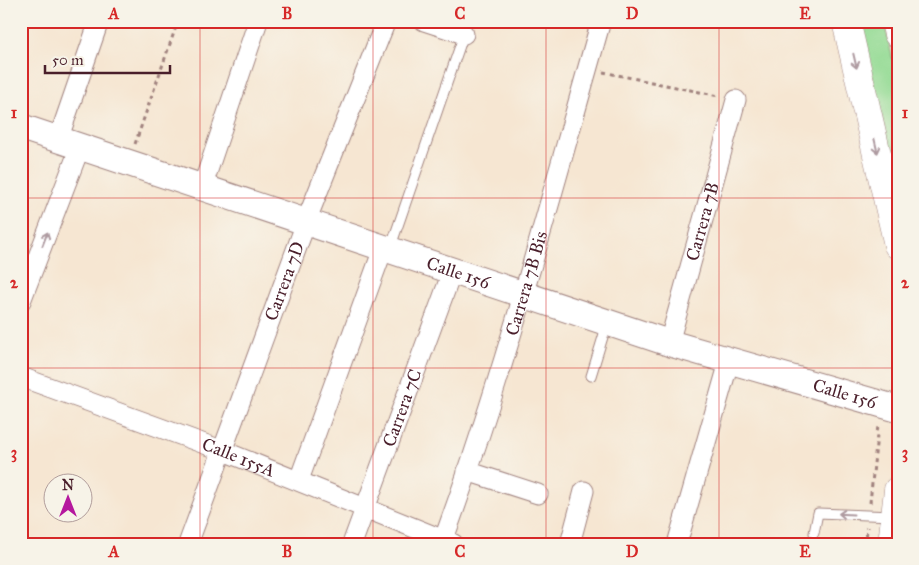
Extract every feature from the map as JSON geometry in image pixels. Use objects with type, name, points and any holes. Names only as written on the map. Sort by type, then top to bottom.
[{"type":"main road","points":[[895,21],[898,34]]},
{"type":"main road","points":[[843,22],[898,245]]},
{"type":"main road","points":[[887,507],[892,544]]},
{"type":"street","points":[[21,301],[69,144],[99,21]]},
{"type":"street","points":[[202,188],[258,21]]},
{"type":"street","name":"Carrera 7D","points":[[188,544],[306,222],[386,21]]},
{"type":"street","points":[[424,21],[464,34]]},
{"type":"street","name":"Carrera 7B Bis","points":[[446,542],[523,296],[601,21]]},
{"type":"street","name":"Carrera 7B","points":[[669,343],[736,100]]},
{"type":"street","name":"Calle 156","points":[[21,127],[523,296],[729,362],[889,407]]},
{"type":"street","points":[[299,480],[386,250]]},
{"type":"street","name":"Carrera 7C","points":[[352,544],[452,272]]},
{"type":"street","points":[[677,544],[729,362]]},
{"type":"street","name":"Calle 155A","points":[[21,377],[299,480],[367,507],[446,542]]},
{"type":"street","points":[[467,471],[538,494]]},
{"type":"street","points":[[570,544],[584,491]]},
{"type":"lane","points":[[386,250],[464,34]]},
{"type":"lane","points":[[591,376],[607,323]]},
{"type":"lane","points":[[814,533],[818,513],[887,507]]},
{"type":"path","points":[[128,163],[178,21]]},
{"type":"path","points":[[588,69],[736,100]]},
{"type":"path","points":[[866,544],[887,507],[889,407]]},
{"type":"green space","points":[[858,21],[884,21],[898,81],[898,185]]}]
